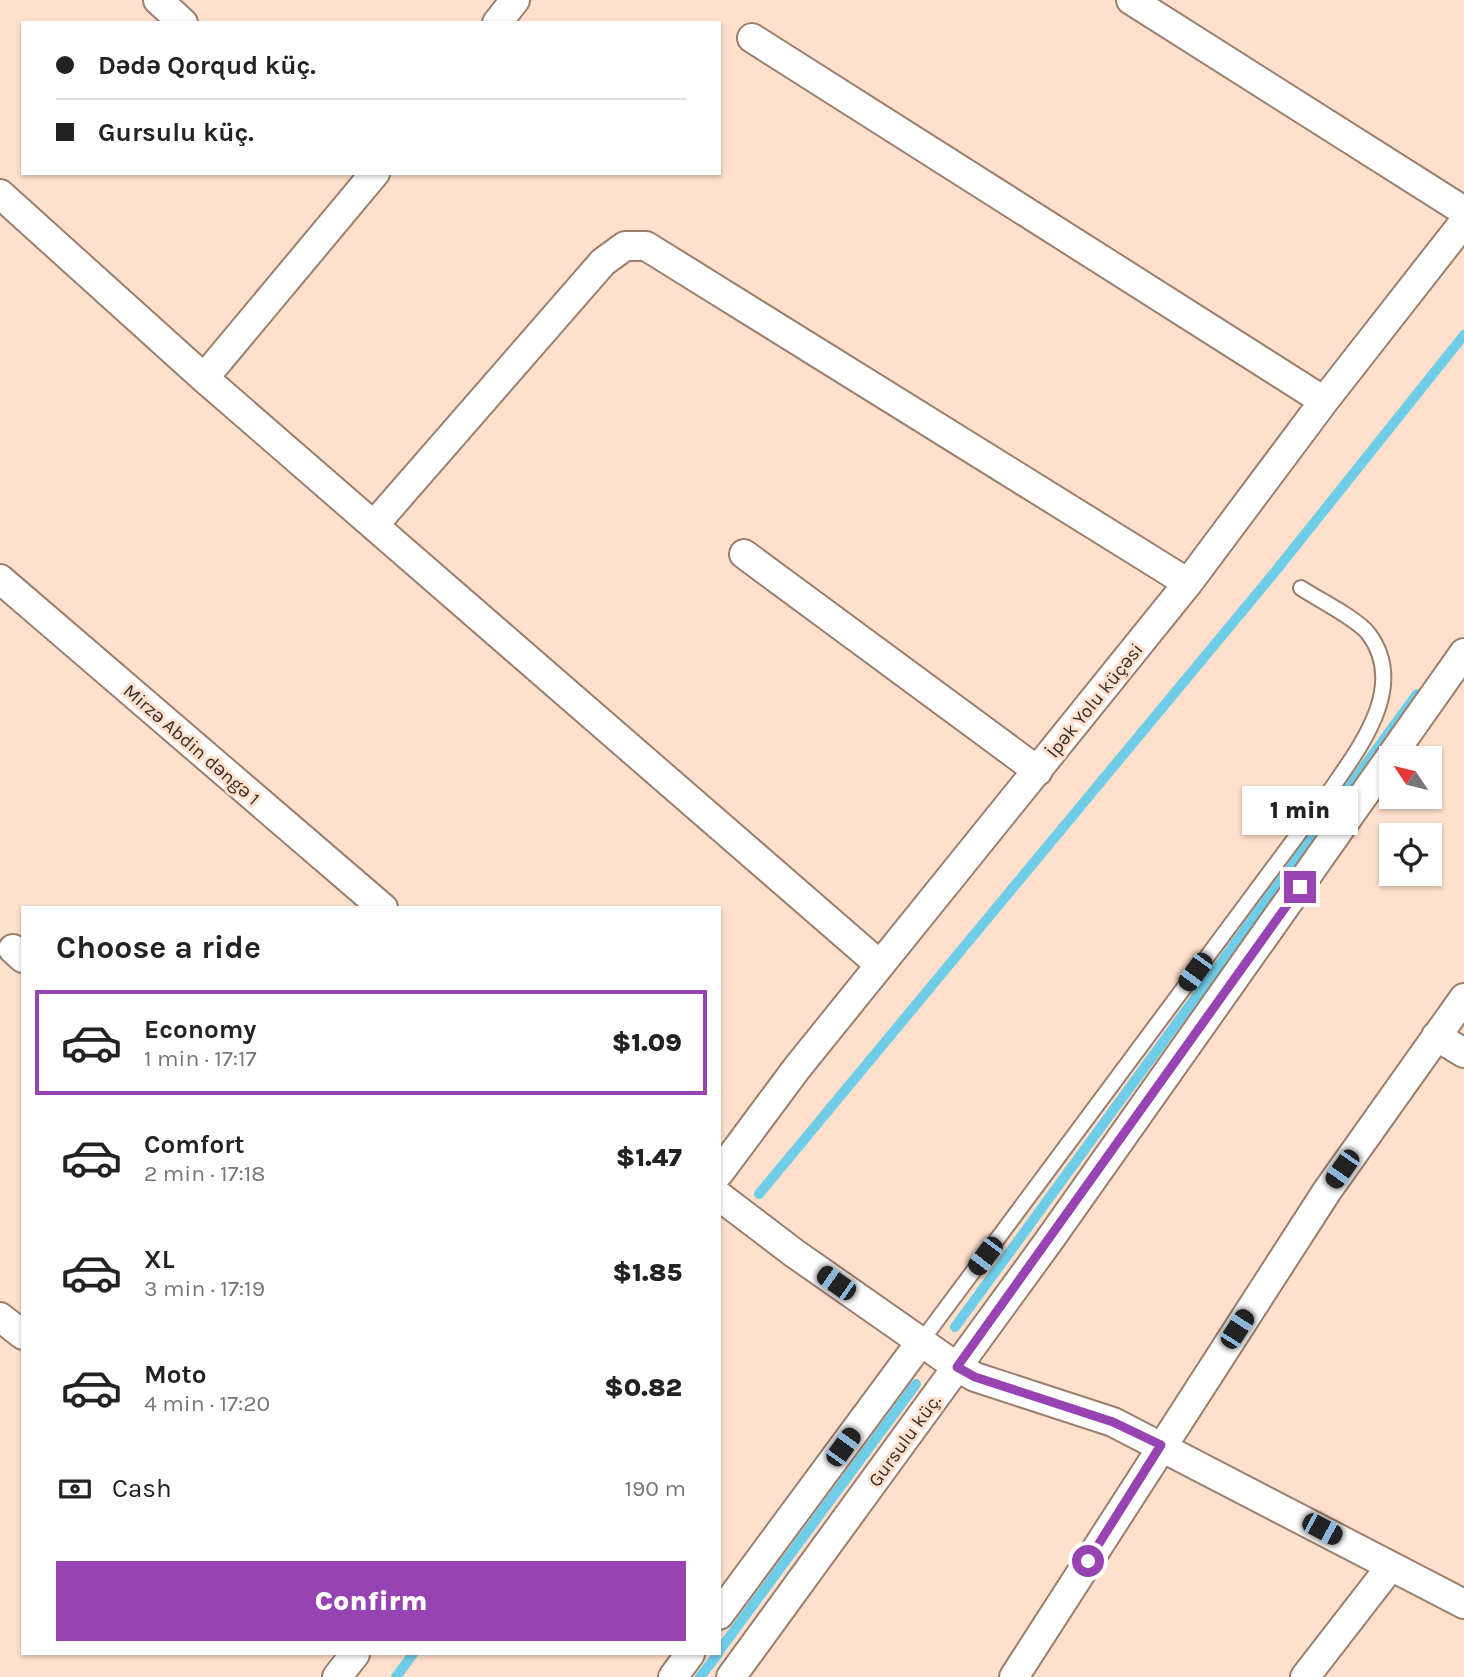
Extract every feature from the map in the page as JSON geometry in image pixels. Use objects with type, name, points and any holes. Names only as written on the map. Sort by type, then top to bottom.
[{"type":"street","points":[[158,0],[181,21]]},
{"type":"street","points":[[498,21],[515,0]]},
{"type":"street","points":[[1131,0],[1464,211]]},
{"type":"street","points":[[752,38],[1324,401]]},
{"type":"street","points":[[204,379],[362,178]]},
{"type":"street","points":[[0,194],[204,379],[880,965]]},
{"type":"street","name":"İpək Yolu küçəsi","points":[[721,1170],[797,1068],[1188,583],[1324,401],[1464,222]]},
{"type":"street","points":[[374,525],[603,262],[625,246],[646,246],[1188,583]]},
{"type":"street","points":[[744,554],[1038,771]]},
{"type":"street","name":"Mirzə Abdin dəngə 1","points":[[0,579],[381,906]]},
{"type":"street","name":"Gursulu küç.","points":[[731,1677],[957,1367],[1464,653]]},
{"type":"street","points":[[1014,1677],[1327,1191],[1464,998]]},
{"type":"street","points":[[1436,1036],[1464,1053]]},
{"type":"street","points":[[721,1197],[920,1343],[975,1377],[1113,1422],[1464,1604]]},
{"type":"street","points":[[0,1317],[21,1333]]},
{"type":"street","points":[[721,1612],[920,1343]]},
{"type":"street","points":[[1305,1677],[1391,1566]]},
{"type":"street","points":[[337,1677],[354,1655]]},
{"type":"street","points":[[673,1677],[689,1655]]},
{"type":"lane","points":[[920,1343],[1325,798],[1356,753],[1379,709],[1385,677],[1381,654],[1367,631],[1301,588]]},
{"type":"waterway","points":[[759,1194],[1274,573],[1464,335]]},
{"type":"waterway","points":[[955,1327],[1417,694]]},
{"type":"waterway","points":[[721,1648],[916,1384]]},
{"type":"waterway","points":[[396,1677],[412,1655]]},
{"type":"waterway","points":[[700,1677],[717,1655]]},
{"type":"route","points":[[1088,1561],[1161,1445],[1113,1422],[975,1377],[957,1367],[1300,887]]}]
